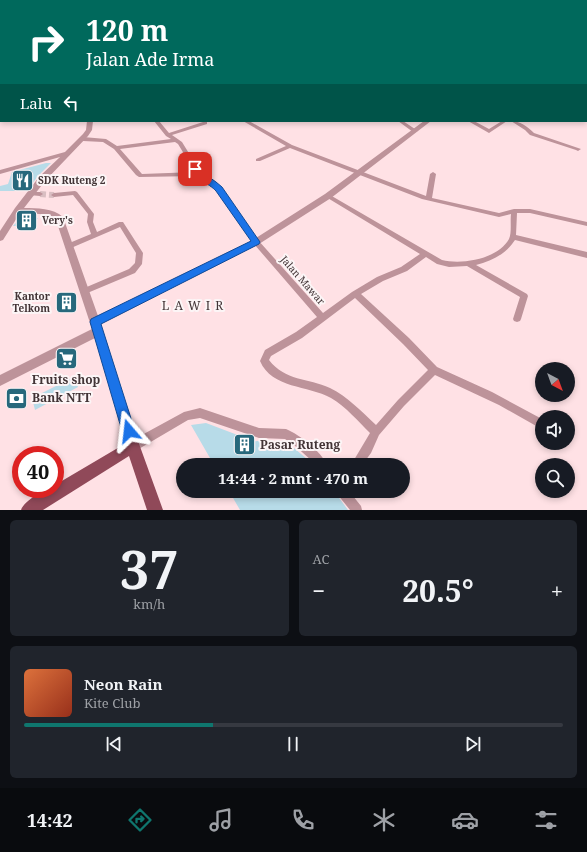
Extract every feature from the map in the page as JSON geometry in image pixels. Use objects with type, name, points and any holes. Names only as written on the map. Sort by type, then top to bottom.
[{"type":"main road","points":[[29,510],[133,446],[155,510]]},
{"type":"street","points":[[0,238],[18,210],[56,164],[83,139],[89,130],[90,122]]},
{"type":"street","name":"Jalan Mawar","points":[[157,122],[168,135],[176,140],[199,174],[219,189],[256,242],[322,318],[299,335],[268,353],[264,361],[269,369],[286,380],[324,389],[336,396],[376,432]]},
{"type":"street","points":[[247,122],[290,146],[429,199],[499,215],[514,211],[530,211],[587,224]]},
{"type":"street","points":[[402,122],[416,131]]},
{"type":"street","points":[[0,381],[158,291],[256,242],[328,196],[427,122]]},
{"type":"street","points":[[472,122],[489,131],[503,122]]},
{"type":"street","points":[[515,122],[526,128],[532,134],[578,149]]},
{"type":"street","points":[[168,135],[205,123]]},
{"type":"street","points":[[83,139],[102,140],[116,148],[141,176],[199,174]]},
{"type":"street","points":[[116,148],[176,140]]},
{"type":"street","points":[[258,160],[290,146]]},
{"type":"street","points":[[0,172],[67,153]]},
{"type":"street","points":[[49,159],[56,164]]},
{"type":"street","points":[[429,199],[433,174]]},
{"type":"street","points":[[54,195],[72,193],[77,194],[91,214],[90,222],[95,235]]},
{"type":"street","points":[[31,194],[40,194]]},
{"type":"street","points":[[328,196],[444,263],[467,263],[494,256],[502,252],[508,246],[513,237],[514,211]]},
{"type":"street","points":[[18,210],[56,215],[60,219],[85,291],[133,446],[187,415],[200,413],[259,433],[286,434],[298,441],[317,458]]},
{"type":"street","points":[[69,246],[121,224],[140,255],[138,264],[131,271],[85,291]]},
{"type":"street","points":[[513,237],[587,255]]},
{"type":"street","points":[[322,318],[355,294],[380,279],[404,269],[426,253]]},
{"type":"street","points":[[467,263],[524,296],[517,319]]},
{"type":"street","points":[[355,294],[406,341],[434,370],[484,392],[522,411],[535,420]]},
{"type":"street","points":[[361,458],[376,432],[401,403],[434,370]]},
{"type":"street","points":[[348,498],[357,510]]},
{"type":"building","name":"SDK Ruteng 2","points":[[51,163],[38,176],[27,191],[0,191],[0,186],[8,184],[12,172]]},
{"type":"building","name":"Very's","points":[[20,218],[38,218],[32,226],[13,226]]},
{"type":"building","name":"Kantor Telkom","points":[[72,294],[76,303],[60,310],[57,301]]},
{"type":"building","points":[[74,377],[78,387],[35,410],[32,398]]},
{"type":"building","name":"Pasar Ruteng","points":[[206,423],[235,434],[250,442],[264,440],[283,442],[294,448],[306,458],[210,458],[191,425]]},
{"type":"building","points":[[233,498],[339,498],[348,510],[240,510]]},
{"type":"tunnel","points":[[40,194],[54,195]]},
{"type":"place","name":"SDK Ruteng 2","points":[[23,180]]},
{"type":"place","name":"Very's","points":[[27,220]]},
{"type":"place","name":"Kantor Telkom","points":[[66,302]]},
{"type":"place","name":"Fruits shop","points":[[66,359]]},
{"type":"place","name":"Bank NTT","points":[[17,398]]},
{"type":"place","name":"Pasar Ruteng","points":[[245,445]]},
{"type":"district","name":"L A W I R","points":[[193,306]]},
{"type":"route","points":[[129,431],[95,322],[256,242],[219,189],[199,174],[195,169]]}]
